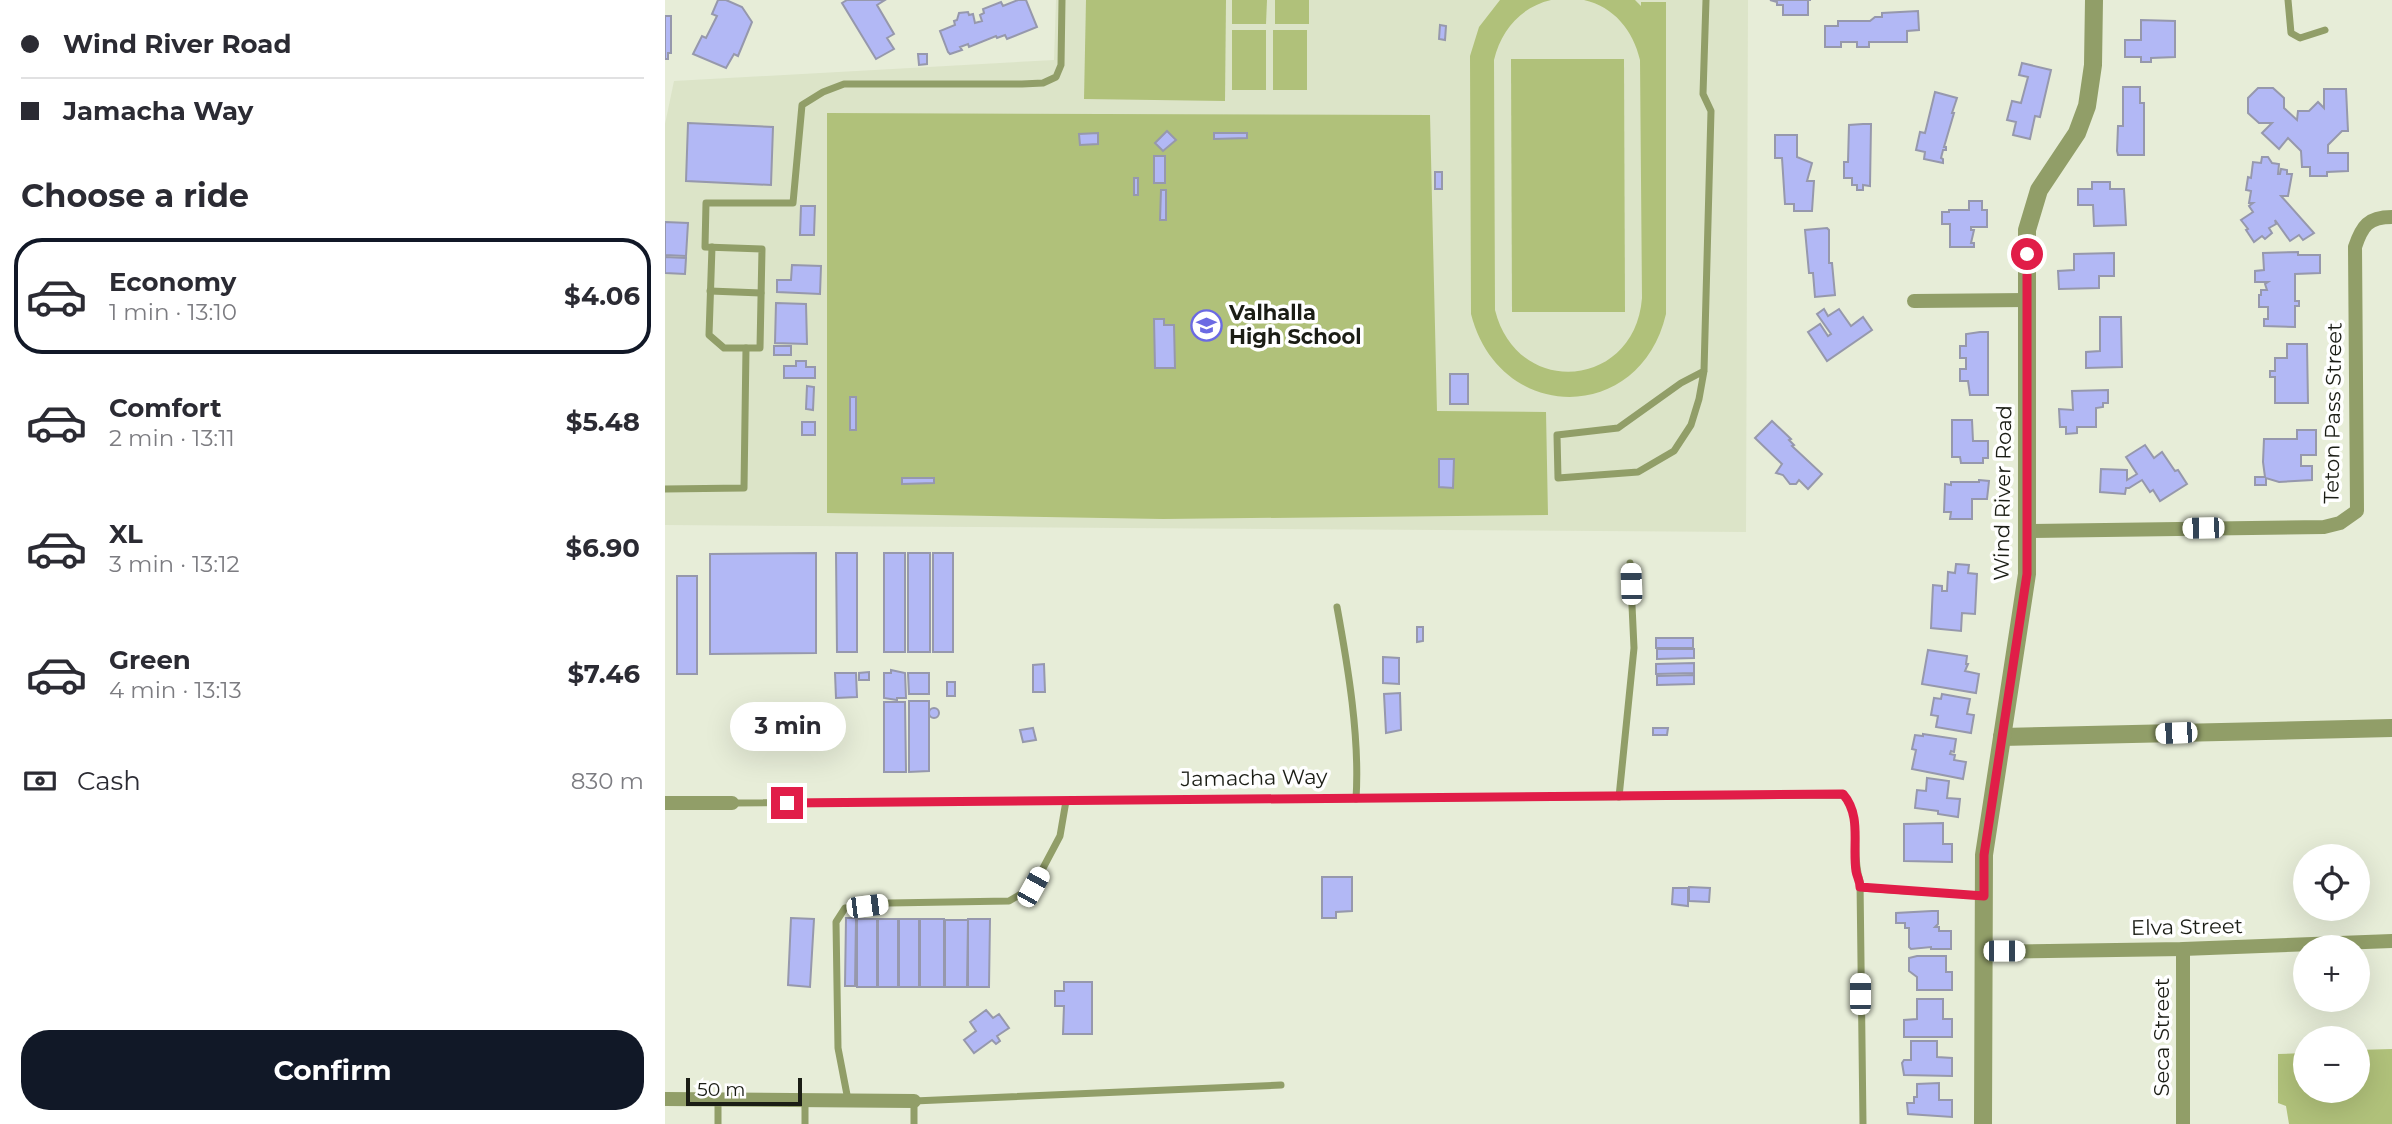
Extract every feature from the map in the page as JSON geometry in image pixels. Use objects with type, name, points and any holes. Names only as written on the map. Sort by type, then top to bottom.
[{"type":"street","name":"Wind River Road","points":[[1983,1124],[1984,855],[2027,574],[2027,230],[2039,190],[2077,133],[2087,107],[2093,65],[2094,0]]},
{"type":"street","name":"Teton Pass Street","points":[[2027,531],[2324,527],[2340,523],[2357,511],[2355,247],[2362,228],[2370,222],[2392,216]]},
{"type":"street","points":[[1914,301],[2027,300]]},
{"type":"street","points":[[2002,737],[2392,727]]},
{"type":"street","name":"Jamacha Way","points":[[665,803],[732,803]]},
{"type":"street","name":"Elva Street","points":[[1983,952],[2183,949],[2392,941]]},
{"type":"street","name":"Seca Street","points":[[2183,949],[2183,1124]]},
{"type":"street","points":[[665,1099],[914,1101]]},
{"type":"lane","points":[[712,247],[709,335],[724,348],[760,348],[762,248],[712,247],[705,247],[706,202],[793,202],[802,106],[823,92],[844,84],[1043,83],[1056,77],[1061,65],[1062,0]]},
{"type":"lane","points":[[1704,371],[1681,383],[1618,428],[1556,435],[1558,478],[1638,472],[1674,451],[1691,425],[1704,371],[1711,111],[1703,94],[1706,0]]},
{"type":"lane","points":[[2288,0],[2291,33],[2300,38],[2325,30]]},
{"type":"lane","points":[[711,291],[761,293]]},
{"type":"lane","points":[[665,489],[744,488],[746,348]]},
{"type":"lane","points":[[1619,797],[1634,648],[1630,563]]},
{"type":"lane","points":[[1337,607],[1345,649],[1358,771],[1356,799]]},
{"type":"lane","name":"Jamacha Way","points":[[732,803],[1843,794],[1850,803],[1855,822],[1856,872],[1860,887]]},
{"type":"lane","points":[[848,1100],[838,1048],[836,922],[845,908],[889,903],[1009,901],[1033,887],[1060,836],[1066,801]]},
{"type":"lane","points":[[1863,1124],[1860,887],[1984,896]]},
{"type":"lane","points":[[914,1124],[914,1101],[1281,1085]]},
{"type":"lane","points":[[718,1100],[719,1124]]},
{"type":"lane","points":[[805,1100],[805,1124]]},
{"type":"shaded area","name":"Valhalla High School","points":[[1056,0],[1748,0],[1746,532],[665,525],[665,124],[674,81],[1054,60]]},
{"type":"green space","points":[[1086,0],[1226,0],[1225,101],[1084,99]]},
{"type":"green space","points":[[1232,0],[1267,0],[1266,24],[1232,24]]},
{"type":"green space","points":[[1275,0],[1309,0],[1309,24],[1275,24]]},
{"type":"green space","points":[[1500,0],[1551,0],[1530,8],[1514,21],[1502,39],[1494,60],[1495,310],[1507,339],[1526,358],[1549,369],[1574,372],[1598,365],[1619,351],[1635,328],[1642,298],[1640,60],[1633,39],[1621,21],[1604,8],[1584,0],[1635,0],[1641,6],[1641,2],[1666,2],[1666,314],[1651,350],[1629,376],[1600,392],[1569,397],[1538,392],[1510,376],[1486,350],[1471,314],[1470,56],[1479,27]]},
{"type":"green space","points":[[1232,30],[1266,30],[1266,90],[1232,90]]},
{"type":"green space","points":[[1273,30],[1307,30],[1307,90],[1273,90]]},
{"type":"green space","points":[[1511,59],[1624,59],[1625,312],[1512,312]]},
{"type":"green space","points":[[827,113],[1430,115],[1437,411],[1546,412],[1548,515],[1163,519],[827,513]]},
{"type":"green space","points":[[2392,1049],[2392,1124],[2289,1124],[2286,1106],[2278,1103],[2278,1054],[2293,1053],[2293,1103],[2370,1103],[2370,1050]]},
{"type":"building","points":[[718,0],[726,0],[742,7],[752,22],[738,56],[734,54],[726,68],[693,54],[702,36],[706,38],[717,16],[712,14]]},
{"type":"building","points":[[847,0],[885,0],[877,5],[894,34],[887,38],[894,49],[876,59],[842,3]]},
{"type":"building","points":[[1026,0],[1037,27],[1007,39],[1005,35],[996,36],[969,47],[968,44],[960,47],[962,50],[950,54],[948,52],[940,31],[955,25],[954,21],[959,13],[973,14],[975,23],[982,21],[980,15],[984,13],[983,9],[1001,2],[1003,6]]},
{"type":"building","points":[[1770,0],[1808,0],[1808,15],[1783,15],[1783,5],[1777,5],[1777,2]]},
{"type":"building","points":[[1918,11],[1919,30],[1907,31],[1907,42],[1869,42],[1869,47],[1857,47],[1857,42],[1841,42],[1841,47],[1825,47],[1825,26],[1838,26],[1838,21],[1870,21],[1875,17],[1882,17],[1882,13]]},
{"type":"building","points":[[665,16],[671,16],[671,53],[668,53],[668,59],[665,59]]},
{"type":"building","points":[[2141,20],[2175,21],[2175,57],[2151,58],[2151,62],[2141,62],[2141,57],[2125,57],[2125,40],[2141,40]]},
{"type":"building","points":[[1440,25],[1446,26],[1445,40],[1439,39]]},
{"type":"building","points":[[918,54],[927,54],[927,64],[919,65]]},
{"type":"building","points":[[2022,63],[2051,70],[2040,117],[2035,116],[2030,139],[2013,135],[2016,122],[2007,120],[2012,101],[2021,103],[2028,77],[2019,75]]},
{"type":"building","points":[[2123,87],[2140,87],[2140,103],[2144,103],[2144,155],[2118,155],[2118,126],[2123,126]]},
{"type":"building","points":[[2258,88],[2273,88],[2284,98],[2284,108],[2297,120],[2298,111],[2309,111],[2318,102],[2324,108],[2324,89],[2346,89],[2348,131],[2342,131],[2328,145],[2328,153],[2348,153],[2348,171],[2327,172],[2327,176],[2310,176],[2310,167],[2302,167],[2301,151],[2288,138],[2279,149],[2262,133],[2272,123],[2259,123],[2248,113],[2248,98]]},
{"type":"building","points":[[1935,92],[1957,98],[1944,147],[1946,150],[1943,150],[1941,158],[1943,163],[1924,159],[1925,152],[1916,150],[1920,132],[1925,133]]},
{"type":"building","points":[[688,123],[773,127],[771,185],[686,181]]},
{"type":"building","points":[[1871,124],[1870,186],[1863,185],[1863,190],[1857,190],[1857,185],[1852,185],[1852,178],[1844,178],[1844,162],[1848,162],[1849,125]]},
{"type":"building","points":[[1167,131],[1176,140],[1163,151],[1155,143]]},
{"type":"building","points":[[1098,133],[1098,144],[1080,145],[1079,134]]},
{"type":"building","points":[[1214,133],[1247,133],[1247,138],[1214,139]]},
{"type":"building","points":[[1775,135],[1797,135],[1797,157],[1812,163],[1807,181],[1814,181],[1812,211],[1794,211],[1794,204],[1785,204],[1782,158],[1775,158]]},
{"type":"building","points":[[1154,156],[1165,156],[1165,183],[1154,183]]},
{"type":"building","points":[[2262,157],[2268,157],[2272,163],[2279,164],[2278,174],[2281,169],[2292,174],[2288,196],[2281,196],[2314,233],[2303,240],[2299,235],[2290,241],[2275,220],[2276,224],[2269,228],[2272,233],[2265,239],[2262,236],[2254,242],[2241,220],[2253,212],[2249,206],[2253,203],[2249,203],[2251,191],[2246,190],[2248,177],[2251,178],[2253,162],[2261,163]]},
{"type":"building","points":[[1435,172],[1442,172],[1442,189],[1435,189]]},
{"type":"building","points":[[1134,178],[1138,178],[1138,195],[1134,195]]},
{"type":"building","points":[[2092,182],[2110,182],[2110,189],[2124,189],[2126,225],[2094,226],[2093,205],[2078,205],[2078,189],[2092,189]]},
{"type":"building","points":[[1161,190],[1166,190],[1166,220],[1160,220]]},
{"type":"building","points":[[1969,201],[1982,201],[1982,210],[1987,210],[1987,227],[1971,227],[1971,230],[1974,230],[1971,243],[1974,243],[1974,247],[1950,247],[1950,224],[1942,224],[1942,212],[1969,210]]},
{"type":"building","points":[[801,206],[815,206],[814,235],[800,235]]},
{"type":"building","points":[[665,222],[688,223],[686,256],[665,255]]},
{"type":"building","points":[[1827,228],[1829,263],[1832,263],[1835,295],[1815,297],[1813,273],[1809,273],[1805,230]]},
{"type":"building","points":[[2298,252],[2298,255],[2320,255],[2320,273],[2295,274],[2295,301],[2299,301],[2299,306],[2295,306],[2295,327],[2264,326],[2264,319],[2268,319],[2268,307],[2259,307],[2259,295],[2261,290],[2267,290],[2265,284],[2268,282],[2255,282],[2255,271],[2264,270],[2263,253]]},
{"type":"building","points":[[2114,253],[2114,276],[2099,276],[2099,288],[2059,289],[2058,271],[2074,270],[2074,254]]},
{"type":"building","points":[[665,257],[686,258],[685,274],[665,273]]},
{"type":"building","points":[[792,265],[821,266],[820,294],[777,292],[777,280],[791,280]]},
{"type":"building","points":[[776,303],[806,304],[807,344],[775,343]]},
{"type":"building","points":[[1824,309],[1828,316],[1839,309],[1851,326],[1863,317],[1872,330],[1827,361],[1808,332],[1820,324],[1828,336],[1831,334],[1817,314]]},
{"type":"building","points":[[2100,317],[2121,317],[2122,367],[2086,368],[2086,352],[2100,351]]},
{"type":"building","points":[[1154,319],[1164,319],[1164,325],[1174,325],[1175,368],[1155,368]]},
{"type":"building","points":[[1988,332],[1988,395],[1970,395],[1968,381],[1960,381],[1960,369],[1966,369],[1966,358],[1960,358],[1960,346],[1966,346],[1966,334]]},
{"type":"building","points":[[2287,344],[2307,344],[2308,403],[2275,403],[2275,377],[2270,377],[2270,371],[2275,371],[2275,358],[2287,358]]},
{"type":"building","points":[[774,346],[791,346],[791,355],[774,355]]},
{"type":"building","points":[[796,361],[806,361],[806,367],[815,367],[815,378],[784,378],[784,366],[796,366]]},
{"type":"building","points":[[1450,374],[1468,374],[1468,404],[1450,404]]},
{"type":"building","points":[[807,386],[814,387],[813,410],[806,409]]},
{"type":"building","points":[[2108,390],[2108,403],[2096,408],[2096,427],[2077,427],[2077,433],[2066,434],[2066,427],[2060,427],[2059,409],[2073,410],[2072,391]]},
{"type":"building","points":[[850,397],[856,397],[856,430],[850,430]]},
{"type":"building","points":[[1952,420],[1972,420],[1973,441],[1988,441],[1988,458],[1983,458],[1983,463],[1961,463],[1960,457],[1952,457]]},
{"type":"building","points":[[1772,421],[1791,439],[1789,440],[1794,445],[1792,446],[1822,474],[1808,489],[1799,480],[1796,484],[1790,484],[1783,475],[1776,473],[1782,464],[1755,438]]},
{"type":"building","points":[[802,422],[815,422],[815,435],[802,435]]},
{"type":"building","points":[[2297,430],[2316,430],[2316,455],[2301,455],[2301,466],[2312,466],[2312,480],[2279,482],[2266,478],[2266,485],[2255,485],[2255,477],[2265,477],[2264,439],[2297,439]]},
{"type":"building","points":[[2145,445],[2154,458],[2162,452],[2187,484],[2160,501],[2142,480],[2126,488],[2125,494],[2100,492],[2101,469],[2127,470],[2127,480],[2137,474],[2126,457]]},
{"type":"building","points":[[1439,459],[1454,459],[1453,488],[1439,487]]},
{"type":"building","points":[[902,478],[934,478],[934,483],[902,484]]},
{"type":"building","points":[[1989,481],[1987,499],[1972,499],[1972,519],[1950,519],[1951,512],[1944,512],[1945,484]]},
{"type":"building","points":[[816,553],[816,653],[710,654],[710,554]]},
{"type":"building","points":[[836,553],[857,553],[857,652],[837,652]]},
{"type":"building","points":[[884,553],[905,553],[905,652],[884,652]]},
{"type":"building","points":[[908,553],[930,553],[930,652],[908,652]]},
{"type":"building","points":[[933,553],[953,553],[953,652],[933,652]]},
{"type":"building","points":[[1956,564],[1969,565],[1968,573],[1977,574],[1975,614],[1962,613],[1961,631],[1931,628],[1933,585],[1942,586],[1942,591],[1947,591],[1948,572],[1955,573]]},
{"type":"building","points":[[677,576],[697,576],[697,674],[677,674]]},
{"type":"building","points":[[1417,627],[1423,627],[1423,641],[1417,642]]},
{"type":"building","points":[[1656,638],[1693,638],[1693,648],[1656,648]]},
{"type":"building","points":[[1657,649],[1694,649],[1694,658],[1657,659]]},
{"type":"building","points":[[1928,650],[1967,656],[1965,671],[1979,674],[1976,693],[1922,684]]},
{"type":"building","points":[[1383,657],[1399,658],[1399,684],[1383,683]]},
{"type":"building","points":[[1694,663],[1694,673],[1656,674],[1656,664]]},
{"type":"building","points":[[1044,664],[1045,692],[1033,692],[1033,665]]},
{"type":"building","points":[[891,670],[905,673],[906,698],[884,698],[884,673],[891,673]]},
{"type":"building","points":[[869,672],[869,680],[859,680],[859,673]]},
{"type":"building","points":[[835,673],[856,673],[857,697],[836,698]]},
{"type":"building","points":[[908,673],[929,673],[929,694],[909,694]]},
{"type":"building","points":[[1694,675],[1694,684],[1657,685],[1657,676]]},
{"type":"building","points":[[947,682],[955,682],[955,696],[947,696]]},
{"type":"building","points":[[1400,693],[1401,730],[1386,733],[1384,694]]},
{"type":"building","points":[[1942,694],[1970,699],[1967,714],[1974,715],[1971,733],[1936,727],[1938,716],[1931,715],[1934,698],[1941,699]]},
{"type":"building","points":[[909,701],[929,701],[929,771],[909,772]]},
{"type":"building","points":[[884,702],[905,702],[906,772],[884,772]]},
{"type":"building","points":[[934,708],[939,713],[934,718],[929,713]]},
{"type":"building","points":[[1033,728],[1036,740],[1023,742],[1020,730]]},
{"type":"building","points":[[1653,728],[1668,728],[1667,735],[1653,735]]},
{"type":"building","points":[[1915,735],[1956,739],[1954,752],[1951,751],[1950,754],[1955,755],[1954,760],[1966,762],[1963,779],[1912,769],[1916,750],[1912,749]]},
{"type":"building","points":[[1927,778],[1949,781],[1947,798],[1960,799],[1958,817],[1915,808],[1917,790],[1926,791]]},
{"type":"building","points":[[1943,823],[1943,844],[1952,844],[1952,862],[1904,861],[1904,824]]},
{"type":"building","points":[[1322,877],[1352,877],[1352,911],[1336,912],[1336,918],[1322,918]]},
{"type":"building","points":[[1689,887],[1710,888],[1709,902],[1689,901]]},
{"type":"building","points":[[1673,888],[1688,888],[1688,906],[1672,904]]},
{"type":"building","points":[[1938,911],[1938,924],[1935,927],[1939,927],[1939,931],[1951,931],[1951,949],[1911,949],[1909,928],[1905,928],[1905,923],[1896,923],[1896,913]]},
{"type":"building","points":[[791,918],[814,919],[810,987],[788,985]]},
{"type":"building","points":[[846,918],[856,918],[855,986],[845,986]]},
{"type":"building","points":[[857,919],[877,919],[877,987],[857,987]]},
{"type":"building","points":[[878,919],[898,919],[898,987],[878,987]]},
{"type":"building","points":[[899,919],[919,919],[919,987],[899,987]]},
{"type":"building","points":[[920,919],[944,919],[944,987],[920,987]]},
{"type":"building","points":[[968,919],[990,919],[989,987],[968,987]]},
{"type":"building","points":[[945,920],[968,920],[967,987],[945,987]]},
{"type":"building","points":[[1946,956],[1946,972],[1952,972],[1952,990],[1917,990],[1917,977],[1909,971],[1909,958]]},
{"type":"building","points":[[1064,982],[1092,982],[1092,1034],[1063,1034],[1064,1006],[1055,1006],[1055,991],[1064,991]]},
{"type":"building","points":[[1917,999],[1943,999],[1943,1019],[1952,1019],[1952,1037],[1904,1037],[1904,1020],[1917,1019]]},
{"type":"building","points":[[986,1010],[993,1018],[999,1014],[1009,1028],[997,1036],[1000,1041],[996,1044],[992,1040],[974,1053],[964,1040],[976,1031],[970,1022]]},
{"type":"building","points":[[1911,1041],[1937,1041],[1937,1057],[1952,1058],[1952,1076],[1904,1075],[1902,1063],[1904,1060],[1911,1060]]},
{"type":"building","points":[[1939,1083],[1939,1100],[1952,1100],[1952,1117],[1908,1114],[1907,1103],[1914,1103],[1917,1084]]},
{"type":"place","name":"Valhalla High School","points":[[1206,325]]},
{"type":"route","points":[[787,803],[1843,794],[1850,803],[1855,822],[1856,872],[1860,887],[1984,896],[1984,855],[2027,574],[2027,254]]}]
